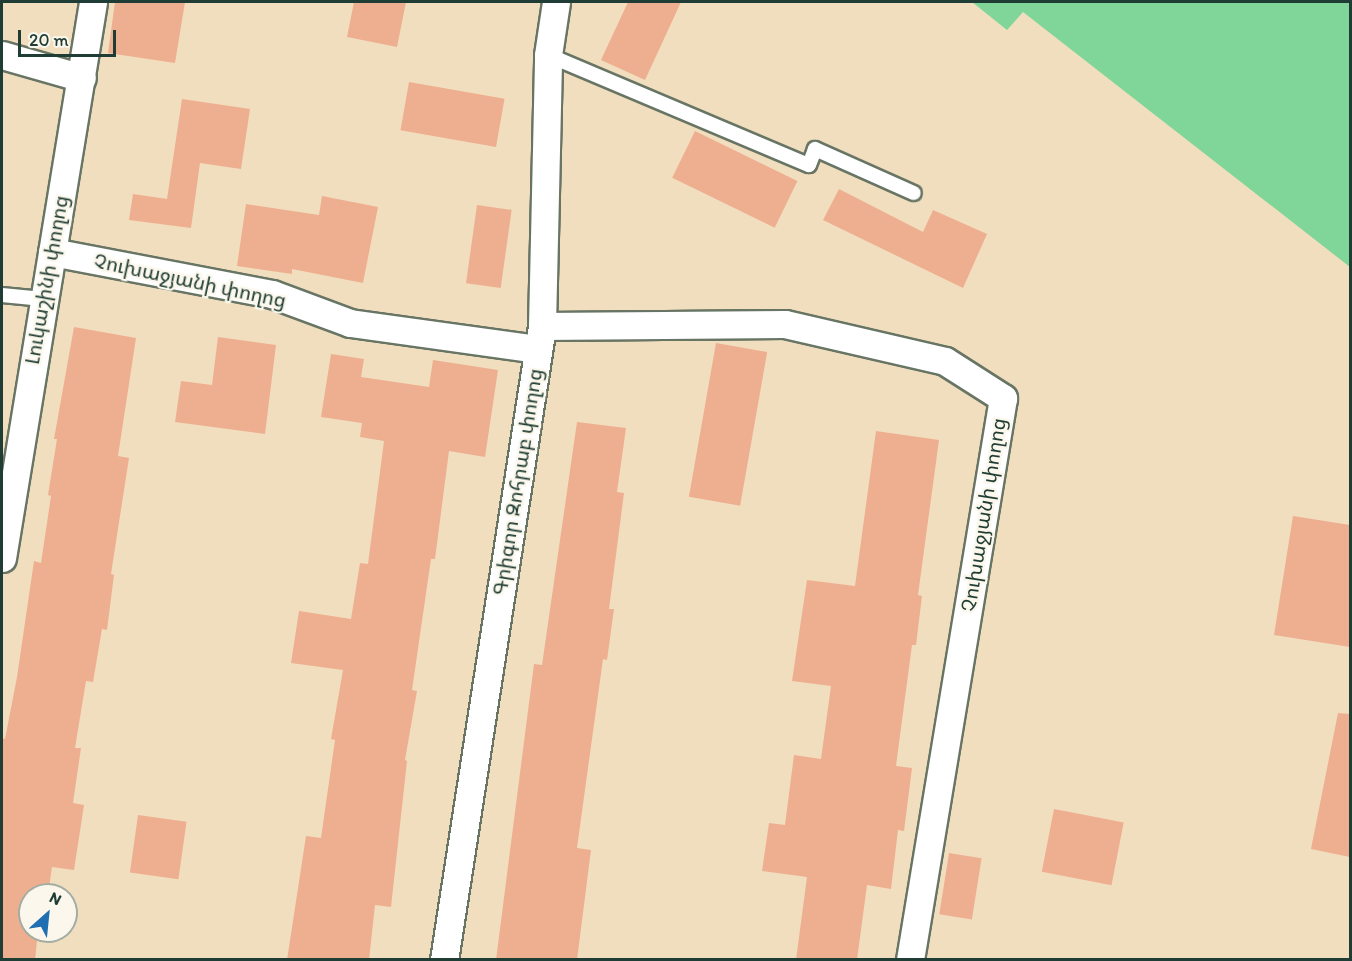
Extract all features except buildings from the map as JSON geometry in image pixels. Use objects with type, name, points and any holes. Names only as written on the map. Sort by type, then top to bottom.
[{"type":"street","name":"Լուկաշինի փողոց","points":[[2,558],[93,2]]},
{"type":"street","name":"Գրիգոր Զոհրաբ փողոց","points":[[444,960],[540,337],[548,55],[556,2]]},
{"type":"street","points":[[2,55],[82,78]]},
{"type":"street","name":"Չուխաջյանի փողոց","points":[[52,252],[272,294],[350,323],[540,337],[784,324],[945,361],[1003,398],[910,960]]},
{"type":"lane","points":[[548,55],[809,165],[815,149],[914,194]]},
{"type":"lane","points":[[2,295],[43,299]]},
{"type":"green space","points":[[972,2],[1350,2],[1350,267],[1023,12],[1007,30]]}]
